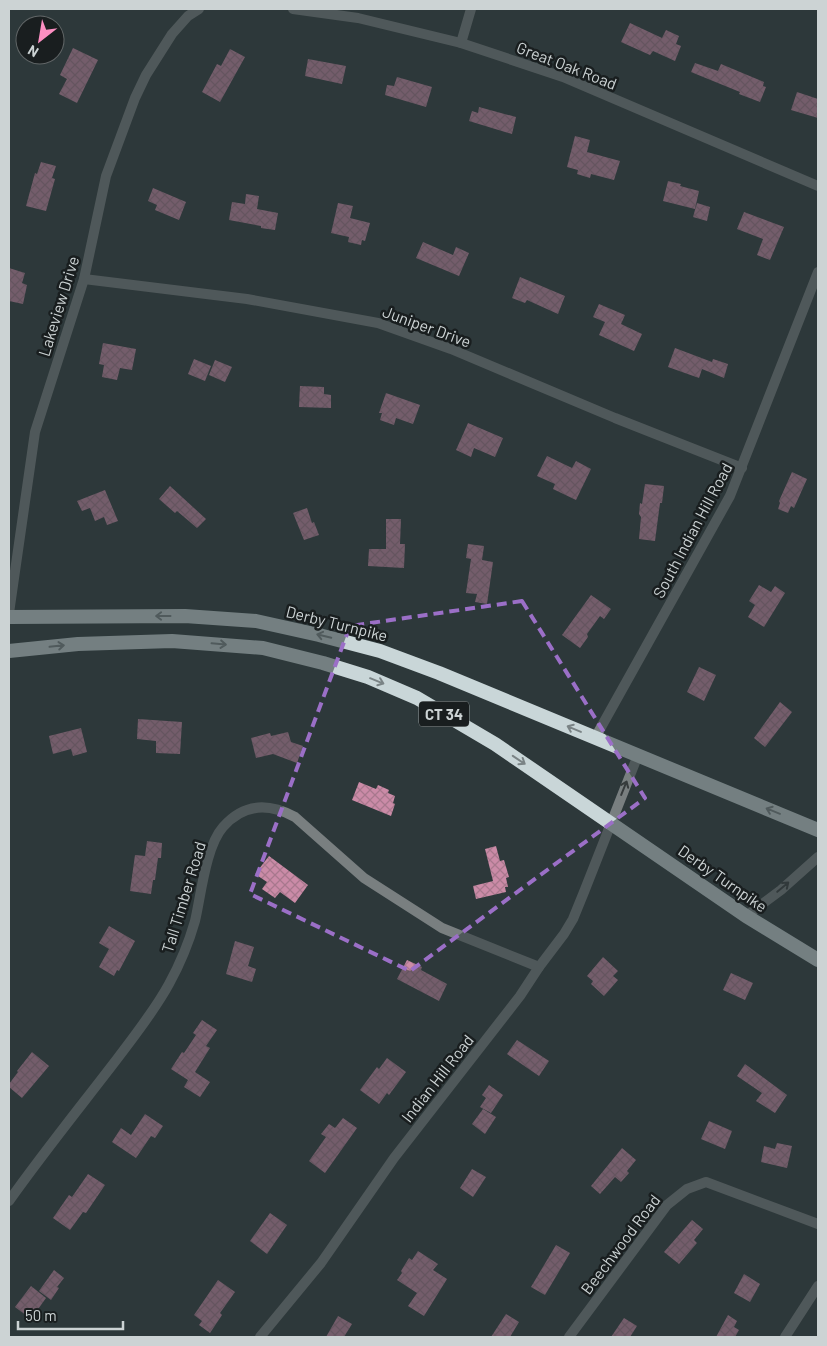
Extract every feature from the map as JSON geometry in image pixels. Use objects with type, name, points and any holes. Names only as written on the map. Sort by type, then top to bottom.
[{"type":"highway","name":"Derby Turnpike","points":[[9,615],[185,616],[256,622],[319,635],[380,651],[439,673],[818,830]]},
{"type":"highway","name":"Derby Turnpike","points":[[9,651],[78,644],[172,641],[263,648],[323,663],[368,677],[417,698],[495,744],[746,916],[818,960]]},
{"type":"street","name":"Lakeview Drive","points":[[9,615],[35,432],[84,280],[106,176],[146,75],[159,52],[182,23],[199,9]]},
{"type":"street","name":"Great Oak Road","points":[[293,9],[358,18],[461,43],[563,77],[818,186]]},
{"type":"street","points":[[461,43],[471,9]]},
{"type":"street","name":"South Indian Hill Road","points":[[595,738],[730,496],[818,272]]},
{"type":"street","name":"Juniper Drive","points":[[84,280],[248,299],[378,323],[451,349],[615,418],[742,468]]},
{"type":"street","points":[[611,822],[638,755]]},
{"type":"street","name":"Tall Timber Road","points":[[9,1201],[129,1042],[169,985],[195,921],[214,842],[222,827],[235,816],[249,808],[282,810],[295,817],[364,878],[442,928],[539,967]]},
{"type":"street","name":"Indian Hill Road","points":[[260,1337],[321,1263],[394,1158],[520,996],[558,942],[573,919],[611,822]]},
{"type":"street","points":[[746,916],[818,857]]},
{"type":"street","name":"Beechwood Road","points":[[569,1337],[667,1205],[687,1189],[706,1182],[818,1224]]},
{"type":"street","points":[[785,1337],[818,1286]]},
{"type":"highlighted area","points":[[522,601],[645,798],[410,971],[250,894],[350,626]]},
{"type":"building","points":[[630,23],[662,38],[666,30],[679,36],[676,44],[681,46],[675,61],[653,51],[650,55],[621,42]]},
{"type":"building","points":[[73,48],[98,60],[77,103],[59,94],[67,79],[60,75]]},
{"type":"building","points":[[230,49],[245,57],[220,102],[202,92],[217,64],[221,66]]},
{"type":"building","points":[[308,59],[346,66],[342,84],[305,76]]},
{"type":"building","points":[[695,63],[718,71],[721,64],[764,82],[763,86],[766,87],[760,102],[691,72]]},
{"type":"building","points":[[397,77],[432,87],[426,107],[385,95],[387,85],[394,86]]},
{"type":"building","points":[[797,92],[818,99],[818,118],[791,110]]},
{"type":"building","points":[[479,107],[516,117],[512,134],[469,121],[472,111],[478,113]]},
{"type":"building","points":[[575,136],[590,140],[587,152],[620,161],[614,180],[591,174],[590,178],[577,174],[578,170],[567,167]]},
{"type":"building","points":[[41,162],[56,166],[52,178],[55,179],[46,211],[26,206],[35,173],[37,174]]},
{"type":"building","points":[[668,181],[699,191],[695,209],[663,201]]},
{"type":"building","points":[[153,188],[186,202],[179,220],[155,210],[157,205],[148,201]]},
{"type":"building","points":[[246,194],[259,196],[257,209],[278,213],[275,230],[229,220],[232,202],[245,204]]},
{"type":"building","points":[[338,203],[353,206],[350,218],[370,223],[365,241],[362,240],[361,245],[348,242],[349,237],[331,233]]},
{"type":"building","points":[[697,203],[710,207],[707,221],[693,217]]},
{"type":"building","points":[[744,212],[784,227],[770,260],[757,255],[763,239],[737,229]]},
{"type":"building","points":[[423,242],[453,255],[456,247],[469,253],[459,276],[416,258]]},
{"type":"building","points":[[9,268],[25,273],[22,283],[27,285],[23,304],[9,301]]},
{"type":"building","points":[[520,277],[565,296],[558,314],[527,300],[525,303],[512,298]]},
{"type":"building","points":[[599,304],[625,315],[621,324],[642,334],[634,351],[599,335],[605,322],[593,317]]},
{"type":"building","points":[[103,343],[136,349],[132,370],[120,368],[117,380],[102,377],[104,365],[99,364]]},
{"type":"building","points":[[675,348],[712,362],[713,359],[728,364],[724,378],[702,369],[699,378],[668,367]]},
{"type":"building","points":[[194,359],[211,366],[205,381],[188,374]]},
{"type":"building","points":[[215,360],[232,367],[225,382],[209,375]]},
{"type":"building","points":[[300,386],[324,387],[324,394],[331,395],[331,408],[299,407]]},
{"type":"building","points":[[386,393],[420,405],[413,424],[396,418],[394,425],[380,420],[382,413],[379,413]]},
{"type":"building","points":[[468,423],[503,438],[495,457],[474,448],[471,457],[456,450]]},
{"type":"building","points":[[547,456],[572,468],[576,461],[591,469],[576,500],[553,489],[555,484],[537,476]]},
{"type":"building","points":[[792,472],[807,479],[794,508],[791,506],[788,513],[778,509],[779,501]]},
{"type":"building","points":[[645,484],[664,486],[655,541],[639,539],[640,503],[642,504]]},
{"type":"building","points":[[170,486],[206,519],[197,528],[159,499]]},
{"type":"building","points":[[105,490],[118,521],[107,525],[104,517],[95,521],[90,508],[82,511],[77,501]]},
{"type":"building","points":[[307,508],[312,523],[314,522],[319,535],[304,540],[293,513]]},
{"type":"building","points":[[386,519],[401,519],[400,544],[405,544],[404,568],[368,566],[369,549],[386,549]]},
{"type":"building","points":[[468,544],[484,546],[482,560],[493,562],[487,604],[475,602],[477,594],[466,593],[471,559],[466,558]]},
{"type":"building","points":[[759,585],[771,592],[775,586],[785,593],[764,627],[748,617],[755,605],[749,601]]},
{"type":"building","points":[[591,595],[611,609],[604,619],[600,616],[580,648],[562,635]]},
{"type":"building","points":[[699,667],[716,675],[704,701],[687,692]]},
{"type":"building","points":[[780,702],[792,712],[765,747],[754,738]]},
{"type":"building","points":[[138,719],[182,722],[180,754],[156,753],[156,741],[137,739]]},
{"type":"building","points":[[81,728],[87,752],[73,756],[71,749],[53,754],[49,736]]},
{"type":"building","points":[[288,732],[291,742],[303,746],[297,763],[273,754],[256,758],[251,738],[270,733],[271,736]]},
{"type":"building","points":[[359,782],[376,789],[378,785],[389,790],[388,793],[395,796],[393,803],[395,804],[391,816],[352,800]]},
{"type":"building","points":[[147,841],[162,843],[161,858],[158,858],[151,894],[130,891],[135,855],[145,856]]},
{"type":"building","points":[[496,846],[500,861],[504,860],[509,877],[506,878],[508,887],[505,887],[506,892],[476,899],[473,886],[493,881],[485,849]]},
{"type":"building","points":[[269,856],[308,885],[295,903],[280,892],[275,898],[262,889],[267,882],[255,874]]},
{"type":"building","points":[[109,926],[135,941],[119,971],[117,970],[114,976],[99,967],[109,949],[99,943]]},
{"type":"building","points":[[235,941],[254,947],[248,966],[256,969],[252,982],[226,974]]},
{"type":"building","points":[[603,957],[618,971],[613,976],[618,980],[604,996],[591,984],[593,981],[587,976]]},
{"type":"building","points":[[407,960],[422,967],[421,970],[447,984],[439,1001],[397,979]]},
{"type":"building","points":[[731,973],[753,983],[745,1000],[723,990]]},
{"type":"building","points":[[202,1020],[217,1030],[206,1046],[210,1048],[195,1072],[210,1082],[200,1097],[184,1087],[188,1080],[171,1069],[196,1035],[193,1033]]},
{"type":"building","points":[[517,1040],[549,1061],[539,1076],[507,1054]]},
{"type":"building","points":[[32,1052],[49,1066],[22,1098],[9,1087],[9,1084]]},
{"type":"building","points":[[387,1058],[406,1072],[389,1095],[387,1093],[379,1104],[360,1090],[377,1067],[379,1069]]},
{"type":"building","points":[[745,1064],[787,1095],[775,1113],[756,1101],[762,1093],[737,1076]]},
{"type":"building","points":[[489,1085],[503,1095],[491,1113],[480,1107],[486,1098],[482,1095]]},
{"type":"building","points":[[483,1109],[496,1117],[485,1134],[472,1124]]},
{"type":"building","points":[[145,1114],[163,1126],[155,1138],[151,1136],[136,1158],[112,1142],[121,1128],[131,1135]]},
{"type":"building","points":[[343,1118],[357,1128],[325,1173],[309,1161],[326,1137],[321,1134],[329,1124],[335,1128]]},
{"type":"building","points":[[709,1121],[732,1131],[725,1149],[701,1139]]},
{"type":"building","points":[[777,1143],[792,1146],[787,1168],[761,1162],[764,1146],[775,1149]]},
{"type":"building","points":[[622,1148],[636,1160],[627,1171],[629,1173],[621,1182],[615,1177],[600,1194],[591,1186]]},
{"type":"building","points":[[472,1169],[486,1177],[473,1197],[460,1188]]},
{"type":"building","points":[[88,1174],[105,1185],[86,1213],[83,1212],[70,1230],[53,1218],[69,1195],[72,1197]]},
{"type":"building","points":[[270,1213],[287,1225],[267,1254],[250,1241]]},
{"type":"building","points":[[692,1220],[703,1229],[694,1240],[697,1243],[679,1264],[664,1252]]},
{"type":"building","points":[[556,1245],[570,1253],[545,1295],[531,1287]]},
{"type":"building","points":[[418,1251],[438,1264],[433,1270],[447,1279],[424,1316],[408,1306],[417,1293],[397,1280],[409,1258],[412,1260]]},
{"type":"building","points":[[54,1270],[64,1278],[51,1300],[39,1291]]},
{"type":"building","points":[[744,1274],[760,1284],[750,1302],[734,1293]]},
{"type":"building","points":[[218,1280],[235,1292],[220,1313],[222,1315],[210,1333],[199,1325],[202,1321],[194,1315]]},
{"type":"building","points":[[31,1286],[46,1298],[31,1319],[15,1307]]},
{"type":"building","points":[[506,1314],[519,1322],[510,1337],[491,1337]]},
{"type":"building","points":[[728,1315],[737,1321],[734,1327],[739,1330],[735,1337],[716,1337]]},
{"type":"building","points":[[338,1316],[352,1324],[344,1337],[326,1337]]},
{"type":"building","points":[[624,1318],[637,1326],[630,1337],[611,1337]]}]
